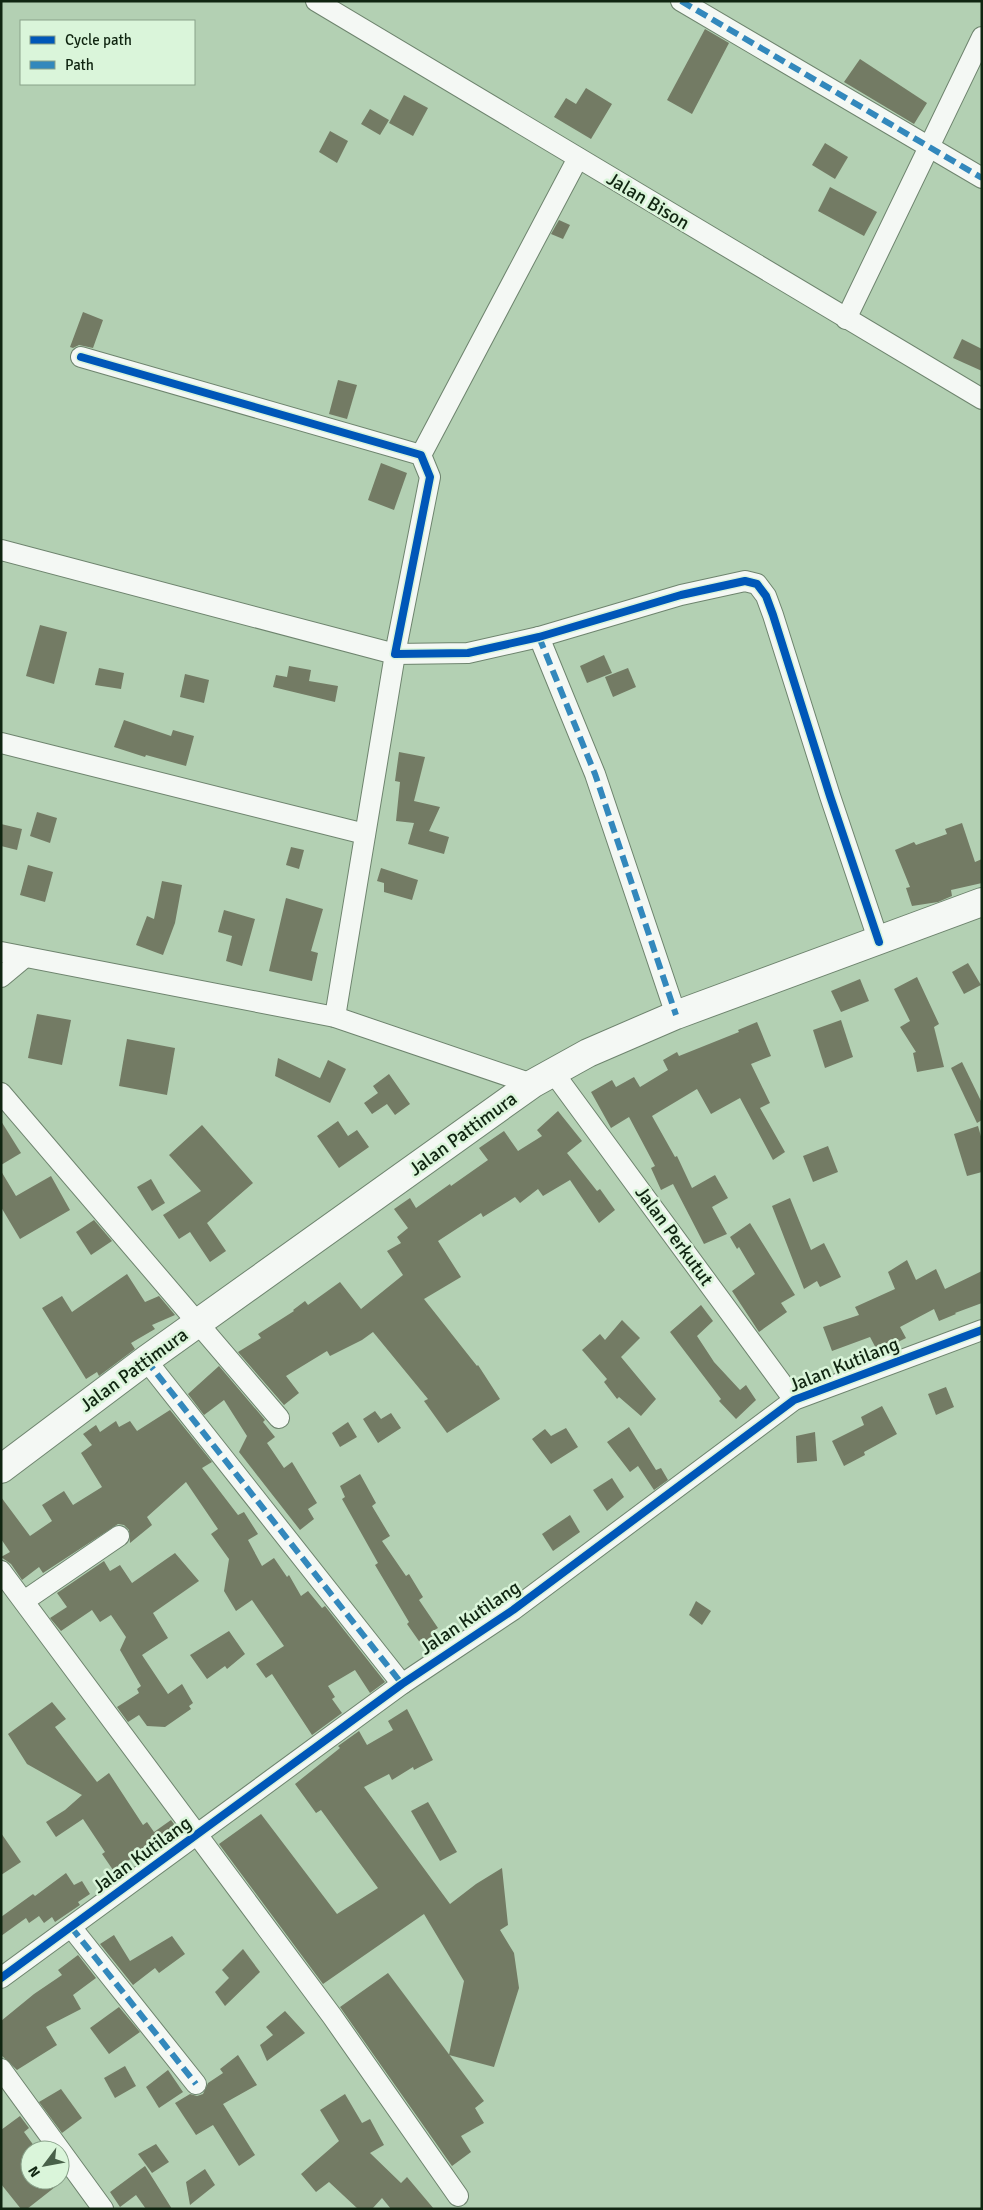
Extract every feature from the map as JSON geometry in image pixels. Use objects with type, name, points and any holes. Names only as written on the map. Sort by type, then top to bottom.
[{"type":"main road","name":"Jalan Pattimura","points":[[1,1469],[146,1360],[542,1078],[588,1053],[676,1015],[879,942],[982,902]]},
{"type":"street","name":"Jalan Bison","points":[[316,1],[982,399]]},
{"type":"street","points":[[681,1],[982,178]]},
{"type":"street","points":[[846,319],[927,147],[982,37]]},
{"type":"street","points":[[421,456],[578,158]]},
{"type":"street","points":[[81,357],[421,456]]},
{"type":"street","points":[[335,1016],[395,654],[430,477],[421,456]]},
{"type":"street","points":[[1,550],[395,654],[435,656],[468,653],[539,637],[681,595],[745,580],[757,584],[766,596],[773,615],[830,796],[879,942]]},
{"type":"street","points":[[539,637],[594,774],[676,1015]]},
{"type":"street","points":[[1,743],[365,834]]},
{"type":"street","points":[[1,952],[335,1016],[542,1078]]},
{"type":"street","points":[[1,977],[24,957]]},
{"type":"street","name":"Jalan Perkutut","points":[[542,1078],[794,1400]]},
{"type":"street","points":[[1,1093],[279,1418]]},
{"type":"street","name":"Jalan Kutilang","points":[[1,1978],[402,1684],[513,1610],[794,1400],[982,1330]]},
{"type":"street","points":[[146,1360],[402,1684]]},
{"type":"street","points":[[24,1601],[119,1536]]},
{"type":"street","points":[[1,1571],[332,2016],[458,2196]]},
{"type":"street","points":[[71,1927],[196,2084]]},
{"type":"street","points":[[1,2069],[103,2209]]},
{"type":"building","points":[[705,29],[729,43],[692,114],[667,100]]},
{"type":"building","points":[[860,59],[927,103],[914,124],[844,82]]},
{"type":"building","points":[[586,88],[612,104],[591,139],[554,117],[566,98],[576,104]]},
{"type":"building","points":[[404,95],[428,108],[413,136],[389,123]]},
{"type":"building","points":[[370,109],[389,120],[380,135],[361,124]]},
{"type":"building","points":[[330,131],[348,141],[337,163],[319,152]]},
{"type":"building","points":[[825,143],[848,157],[835,179],[812,165]]},
{"type":"building","points":[[830,187],[877,212],[864,236],[818,211]]},
{"type":"building","points":[[559,220],[570,225],[563,239],[551,234]]},
{"type":"building","points":[[83,312],[103,320],[93,348],[79,345],[73,348],[70,347]]},
{"type":"building","points":[[962,339],[982,349],[982,371],[953,358]]},
{"type":"building","points":[[338,380],[357,385],[347,419],[329,414]]},
{"type":"building","points":[[381,463],[407,473],[394,510],[368,500]]},
{"type":"building","points":[[40,625],[67,632],[54,684],[26,676]]},
{"type":"building","points":[[604,655],[612,673],[587,683],[580,666]]},
{"type":"building","points":[[289,666],[311,670],[309,681],[338,686],[335,702],[273,687],[276,675],[287,677]]},
{"type":"building","points":[[99,668],[124,673],[121,689],[95,685]]},
{"type":"building","points":[[628,668],[636,687],[613,697],[605,677]]},
{"type":"building","points":[[185,674],[209,680],[204,703],[180,697]]},
{"type":"building","points":[[124,720],[171,736],[173,730],[194,736],[186,766],[146,755],[145,757],[114,747]]},
{"type":"building","points":[[399,752],[425,757],[414,801],[440,807],[429,831],[449,837],[444,854],[408,844],[414,823],[396,821],[400,782],[395,781]]},
{"type":"building","points":[[37,812],[57,818],[50,843],[30,836]]},
{"type":"building","points":[[962,823],[975,862],[982,859],[982,883],[951,890],[952,896],[938,902],[912,906],[906,888],[910,887],[895,850],[914,842],[916,845],[947,834],[945,829]]},
{"type":"building","points":[[1,824],[22,829],[17,850],[1,846]]},
{"type":"building","points":[[291,847],[304,850],[299,869],[286,865]]},
{"type":"building","points":[[28,865],[53,872],[45,902],[20,895]]},
{"type":"building","points":[[381,868],[418,880],[412,900],[384,892],[384,883],[377,881]]},
{"type":"building","points":[[162,881],[182,885],[175,923],[163,955],[136,945],[147,916],[154,919]]},
{"type":"building","points":[[286,898],[323,909],[311,951],[318,953],[312,981],[269,971]]},
{"type":"building","points":[[224,910],[255,919],[242,966],[226,961],[232,936],[218,932]]},
{"type":"building","points":[[968,963],[981,985],[964,994],[952,972]]},
{"type":"building","points":[[917,977],[939,1024],[934,1027],[944,1067],[917,1072],[913,1053],[916,1052],[900,1027],[910,1021],[894,989]]},
{"type":"building","points":[[860,979],[869,1001],[841,1012],[831,991]]},
{"type":"building","points":[[37,1014],[71,1020],[62,1065],[28,1058]]},
{"type":"building","points":[[841,1020],[853,1057],[825,1068],[813,1030]]},
{"type":"building","points":[[757,1022],[771,1056],[751,1064],[770,1103],[760,1108],[785,1152],[773,1160],[740,1098],[711,1114],[697,1089],[652,1116],[675,1157],[677,1156],[692,1188],[715,1175],[728,1198],[712,1207],[727,1234],[704,1244],[673,1184],[661,1190],[651,1168],[655,1166],[629,1117],[611,1128],[591,1092],[612,1080],[616,1087],[634,1077],[640,1087],[668,1070],[663,1060],[677,1052],[679,1056],[739,1032],[738,1030]]},
{"type":"building","points":[[127,1039],[175,1048],[167,1095],[119,1086]]},
{"type":"building","points":[[278,1058],[320,1078],[328,1060],[346,1069],[330,1103],[275,1076]]},
{"type":"building","points":[[962,1062],[982,1103],[982,1120],[977,1123],[951,1068]]},
{"type":"building","points":[[389,1074],[410,1104],[395,1115],[387,1104],[372,1114],[364,1103],[378,1093],[373,1086]]},
{"type":"building","points":[[558,1111],[582,1141],[567,1153],[597,1191],[600,1189],[615,1210],[599,1223],[570,1180],[543,1196],[538,1189],[520,1203],[515,1197],[483,1217],[481,1213],[438,1241],[461,1277],[424,1299],[478,1365],[500,1399],[447,1433],[424,1401],[428,1399],[373,1332],[362,1340],[330,1356],[327,1351],[286,1376],[299,1393],[284,1405],[238,1352],[261,1338],[258,1334],[294,1311],[305,1301],[308,1305],[340,1282],[361,1309],[403,1275],[387,1251],[401,1243],[397,1237],[408,1228],[394,1209],[410,1198],[416,1208],[488,1160],[479,1148],[504,1131],[518,1151],[542,1136],[537,1130]]},
{"type":"building","points":[[1,1121],[21,1153],[1,1165]]},
{"type":"building","points":[[338,1121],[348,1136],[357,1130],[369,1147],[339,1168],[317,1136]]},
{"type":"building","points":[[202,1125],[253,1183],[207,1223],[226,1251],[210,1262],[190,1232],[179,1239],[163,1215],[201,1191],[169,1155]]},
{"type":"building","points":[[978,1126],[982,1140],[982,1172],[967,1176],[954,1134]]},
{"type":"building","points":[[828,1146],[838,1172],[813,1182],[803,1156]]},
{"type":"building","points":[[1,1171],[16,1196],[51,1176],[70,1210],[20,1239],[1,1207]]},
{"type":"building","points":[[151,1179],[165,1203],[152,1211],[137,1187]]},
{"type":"building","points":[[790,1198],[811,1250],[824,1243],[841,1277],[820,1287],[817,1281],[804,1289],[772,1206]]},
{"type":"building","points":[[94,1220],[112,1241],[91,1255],[76,1232]]},
{"type":"building","points":[[750,1223],[795,1295],[781,1303],[787,1312],[759,1332],[732,1291],[755,1274],[739,1247],[737,1249],[730,1237]]},
{"type":"building","points":[[907,1260],[916,1280],[936,1269],[945,1289],[982,1271],[982,1303],[939,1321],[934,1309],[900,1327],[906,1338],[878,1352],[870,1337],[832,1351],[823,1327],[859,1315],[855,1307],[895,1289],[888,1272]]},
{"type":"building","points":[[127,1274],[145,1302],[159,1296],[175,1315],[152,1325],[155,1329],[131,1343],[135,1349],[99,1376],[97,1372],[86,1379],[42,1308],[62,1296],[72,1312]]},
{"type":"building","points":[[701,1305],[713,1321],[697,1336],[714,1362],[740,1390],[746,1385],[756,1400],[736,1419],[719,1401],[721,1399],[670,1332]]},
{"type":"building","points":[[622,1320],[640,1338],[621,1357],[656,1399],[641,1416],[619,1397],[617,1399],[604,1382],[607,1379],[582,1350],[600,1334],[605,1340]]},
{"type":"building","points":[[219,1366],[265,1420],[263,1422],[275,1437],[267,1443],[284,1468],[292,1462],[317,1503],[308,1509],[314,1519],[300,1530],[239,1452],[247,1436],[224,1400],[204,1415],[188,1394]]},
{"type":"building","points":[[946,1387],[954,1407],[936,1415],[928,1394]]},
{"type":"building","points":[[882,1406],[897,1434],[864,1452],[865,1455],[844,1466],[832,1441],[864,1425],[861,1417]]},
{"type":"building","points":[[170,1410],[212,1462],[202,1468],[238,1515],[244,1512],[258,1534],[248,1540],[262,1566],[274,1558],[287,1577],[289,1575],[301,1596],[308,1591],[322,1608],[325,1606],[385,1682],[370,1693],[355,1670],[328,1686],[335,1697],[332,1699],[342,1713],[312,1735],[272,1674],[266,1678],[256,1664],[284,1646],[252,1600],[236,1611],[224,1591],[229,1559],[211,1534],[218,1529],[186,1482],[147,1517],[152,1525],[130,1543],[129,1530],[124,1525],[118,1524],[43,1573],[39,1567],[22,1580],[11,1564],[1,1557],[10,1552],[1,1539],[1,1497],[30,1536],[52,1521],[42,1505],[64,1491],[73,1505],[102,1487],[81,1453],[92,1445],[83,1434],[96,1425],[100,1432],[116,1421],[119,1427],[130,1421],[137,1431]]},
{"type":"building","points":[[375,1411],[381,1419],[391,1413],[401,1428],[378,1443],[363,1419]]},
{"type":"building","points":[[348,1422],[357,1437],[340,1447],[332,1433]]},
{"type":"building","points":[[629,1427],[656,1470],[661,1468],[668,1480],[654,1490],[638,1466],[630,1472],[607,1442]]},
{"type":"building","points":[[566,1428],[578,1447],[551,1464],[532,1439],[545,1429],[551,1436]]},
{"type":"building","points":[[815,1432],[817,1461],[797,1463],[796,1436]]},
{"type":"building","points":[[360,1474],[376,1503],[372,1506],[390,1536],[382,1541],[406,1576],[409,1574],[423,1597],[419,1600],[438,1628],[431,1632],[434,1636],[421,1644],[407,1624],[409,1622],[375,1565],[378,1563],[342,1499],[345,1497],[340,1486]]},
{"type":"building","points":[[612,1478],[624,1497],[607,1511],[593,1490]]},
{"type":"building","points":[[570,1515],[580,1532],[553,1551],[542,1534]]},
{"type":"building","points":[[175,1553],[199,1581],[153,1613],[168,1638],[142,1655],[168,1694],[182,1684],[193,1703],[189,1706],[191,1709],[165,1727],[147,1726],[139,1715],[128,1722],[117,1707],[139,1693],[137,1689],[141,1686],[120,1650],[126,1637],[111,1615],[100,1622],[92,1610],[61,1631],[50,1618],[67,1607],[57,1593],[104,1561],[110,1571],[120,1565],[132,1583]]},
{"type":"building","points":[[696,1601],[711,1611],[702,1625],[689,1615]]},
{"type":"building","points":[[229,1631],[245,1654],[227,1669],[225,1666],[207,1679],[190,1655]]},
{"type":"building","points":[[52,1702],[66,1719],[55,1727],[97,1782],[109,1773],[143,1825],[147,1822],[154,1832],[171,1820],[180,1832],[141,1861],[137,1855],[113,1870],[102,1854],[105,1852],[83,1819],[56,1837],[46,1822],[65,1810],[82,1795],[27,1764],[8,1734]]},
{"type":"building","points":[[407,1709],[433,1760],[414,1770],[413,1767],[392,1780],[389,1774],[364,1787],[450,1904],[476,1884],[502,1868],[508,1925],[500,1930],[514,1953],[519,1988],[494,2067],[449,2055],[464,1981],[424,1914],[323,1984],[219,1844],[261,1814],[337,1914],[378,1888],[321,1810],[316,1813],[295,1784],[340,1748],[338,1746],[359,1731],[367,1745],[393,1730],[388,1721]]},
{"type":"building","points":[[428,1802],[457,1852],[440,1861],[411,1811]]},
{"type":"building","points":[[1,1833],[21,1862],[1,1875]]},
{"type":"building","points":[[66,1873],[74,1885],[82,1881],[90,1894],[78,1902],[80,1905],[55,1922],[52,1917],[44,1923],[39,1916],[29,1923],[26,1918],[1,1936],[1,1917],[33,1894],[35,1896]]},
{"type":"building","points":[[114,1935],[130,1961],[172,1936],[185,1954],[159,1973],[155,1968],[133,1985],[100,1944]]},
{"type":"building","points":[[243,1949],[260,1972],[225,2006],[215,1992],[229,1978],[222,1970]]},
{"type":"building","points":[[78,1955],[96,1978],[73,1995],[81,2009],[46,2027],[57,2045],[17,2070],[1,2055],[1,2021],[34,1994],[62,1975],[58,1970]]},
{"type":"building","points":[[388,1973],[484,2101],[475,2108],[484,2123],[461,2136],[471,2152],[452,2166],[340,2007]]},
{"type":"building","points":[[119,2007],[140,2032],[109,2054],[90,2028]]},
{"type":"building","points":[[285,2011],[305,2033],[267,2061],[260,2045],[273,2035],[266,2027]]},
{"type":"building","points":[[238,2055],[257,2085],[223,2104],[255,2155],[239,2166],[213,2125],[196,2135],[175,2103],[190,2094],[197,2096],[203,2094],[208,2083],[223,2073],[220,2069]]},
{"type":"building","points":[[125,2066],[136,2086],[115,2098],[104,2078]]},
{"type":"building","points":[[168,2070],[183,2092],[159,2108],[146,2087]]},
{"type":"building","points":[[61,2089],[82,2118],[62,2133],[39,2102]]},
{"type":"building","points":[[345,2094],[362,2123],[370,2119],[384,2145],[370,2153],[401,2183],[407,2177],[434,2209],[391,2209],[382,2198],[372,2209],[358,2209],[329,2182],[316,2192],[301,2174],[339,2141],[320,2110]]},
{"type":"building","points":[[20,2116],[29,2128],[24,2132],[30,2140],[20,2140],[20,2190],[51,2190],[27,2209],[21,2209],[1,2184],[1,2130]]},
{"type":"building","points":[[156,2144],[169,2162],[152,2173],[138,2154]]},
{"type":"building","points":[[145,2166],[172,2209],[146,2209],[136,2195],[120,2207],[110,2192]]},
{"type":"building","points":[[205,2169],[215,2185],[190,2205],[186,2182]]},
{"type":"marked path","points":[[681,1],[982,178]]},
{"type":"marked path","points":[[539,637],[595,774],[676,1015]]},
{"type":"marked path","points":[[146,1360],[402,1684]]},
{"type":"marked path","points":[[71,1927],[196,2084]]},
{"type":"cycle path","points":[[81,357],[421,455],[430,477],[395,654],[468,653],[539,637],[681,595],[745,581],[757,584],[766,596],[773,615],[830,796],[879,942]]},
{"type":"cycle path","points":[[1,1978],[402,1684],[513,1610],[794,1400],[982,1330]]}]
